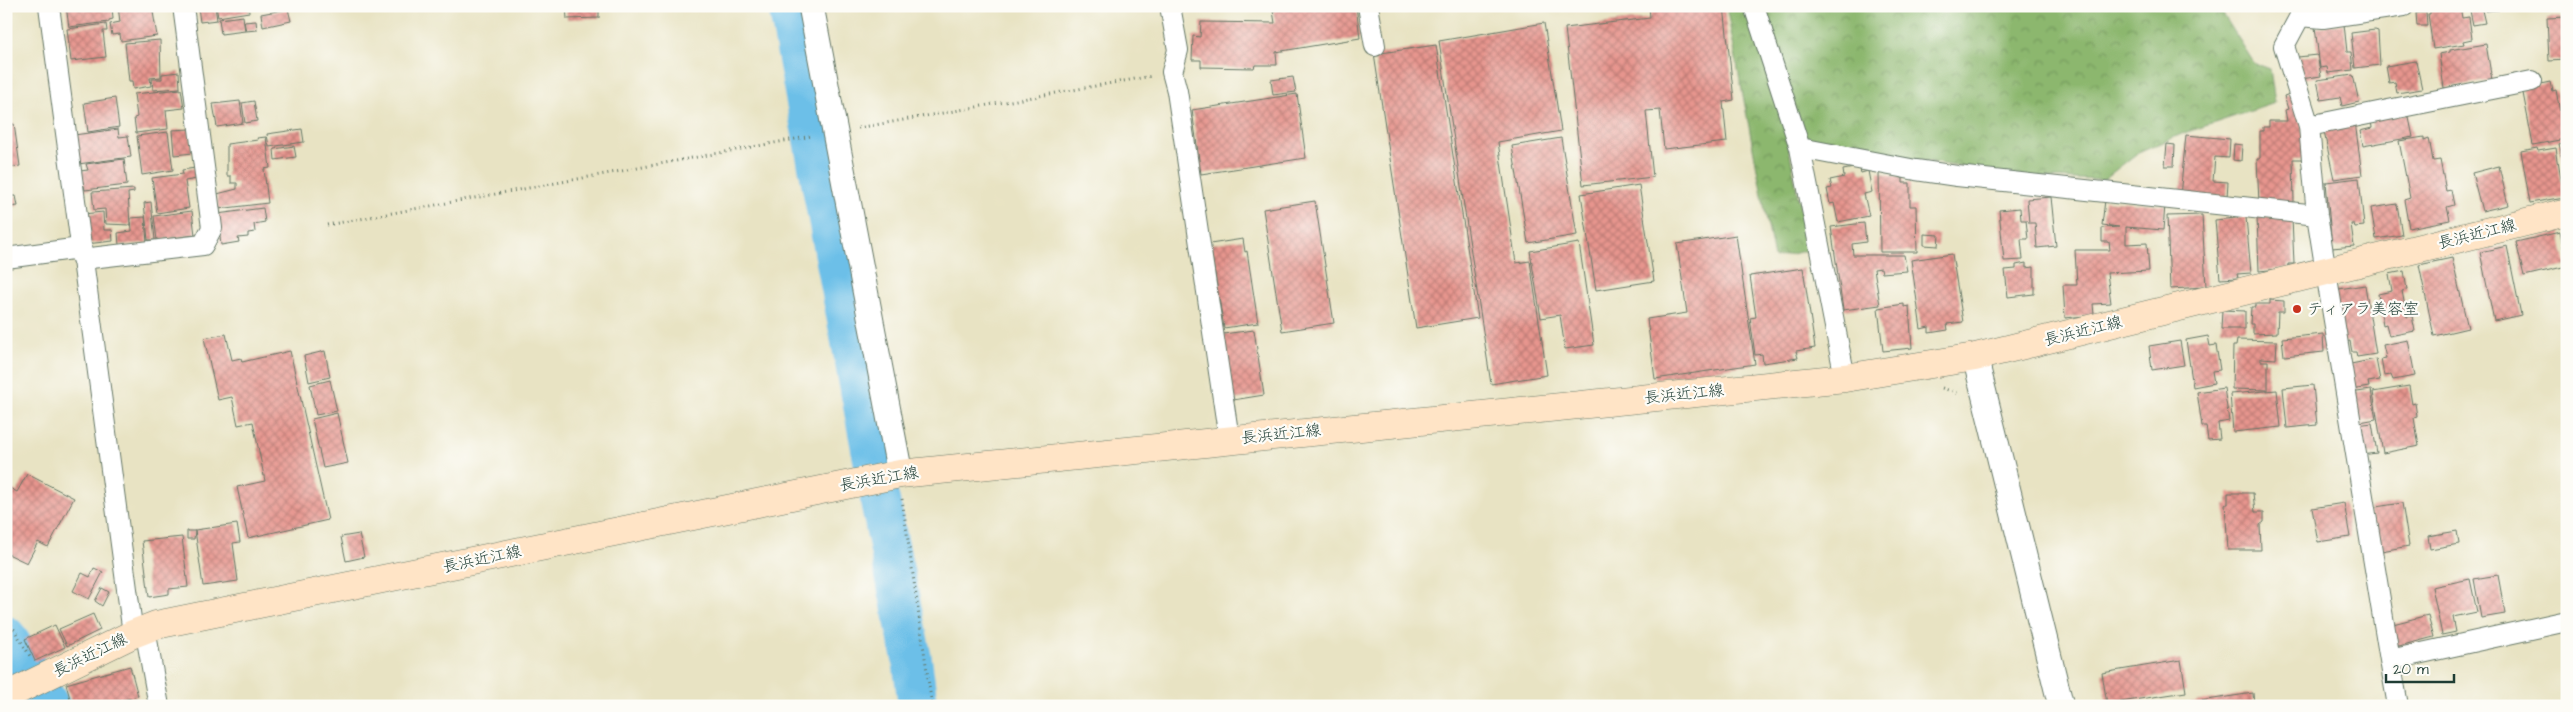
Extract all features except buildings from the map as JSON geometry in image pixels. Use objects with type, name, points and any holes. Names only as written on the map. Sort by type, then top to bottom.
[{"type":"main road","name":"長浜近江線","points":[[24,687],[139,631],[900,474],[1229,439],[1845,378],[1975,358],[2567,212]]},
{"type":"street","points":[[49,6],[65,115],[65,139],[81,253],[139,631],[159,706]]},
{"type":"street","points":[[6,258],[203,245],[212,228],[183,6]]},
{"type":"street","points":[[811,6],[900,474]]},
{"type":"street","points":[[1170,6],[1178,50],[1172,72],[1177,91],[1229,439]]},
{"type":"street","points":[[1368,6],[1375,46]]},
{"type":"street","points":[[1754,6],[1800,148],[1845,378]]},
{"type":"street","points":[[2398,706],[2317,214],[2309,126],[2284,46],[2300,11],[2322,18],[2404,6]]},
{"type":"street","points":[[2309,126],[2532,81]]},
{"type":"street","points":[[1800,148],[1957,176],[2317,214]]},
{"type":"street","points":[[1975,358],[2061,706]]},
{"type":"street","points":[[2390,660],[2567,621]]},
{"type":"path","points":[[834,132],[1172,72]]},
{"type":"path","points":[[327,225],[800,139]]},
{"type":"path","points":[[1935,385],[1986,404]]},
{"type":"path","points":[[900,474],[932,706]]},
{"type":"path","points":[[6,616],[24,687]]},
{"type":"green space","points":[[1726,6],[2218,6],[2254,63],[2270,69],[2275,103],[2184,133],[2136,154],[2103,180],[2021,177],[1787,138],[1808,250],[1774,258]]},
{"type":"waterway","points":[[788,6],[873,459]]},
{"type":"waterway","points":[[880,501],[912,659],[918,706]]},
{"type":"waterway","points":[[6,636],[50,706]]},
{"type":"place","name":"ティアラ美容室","points":[[2297,309]]}]
